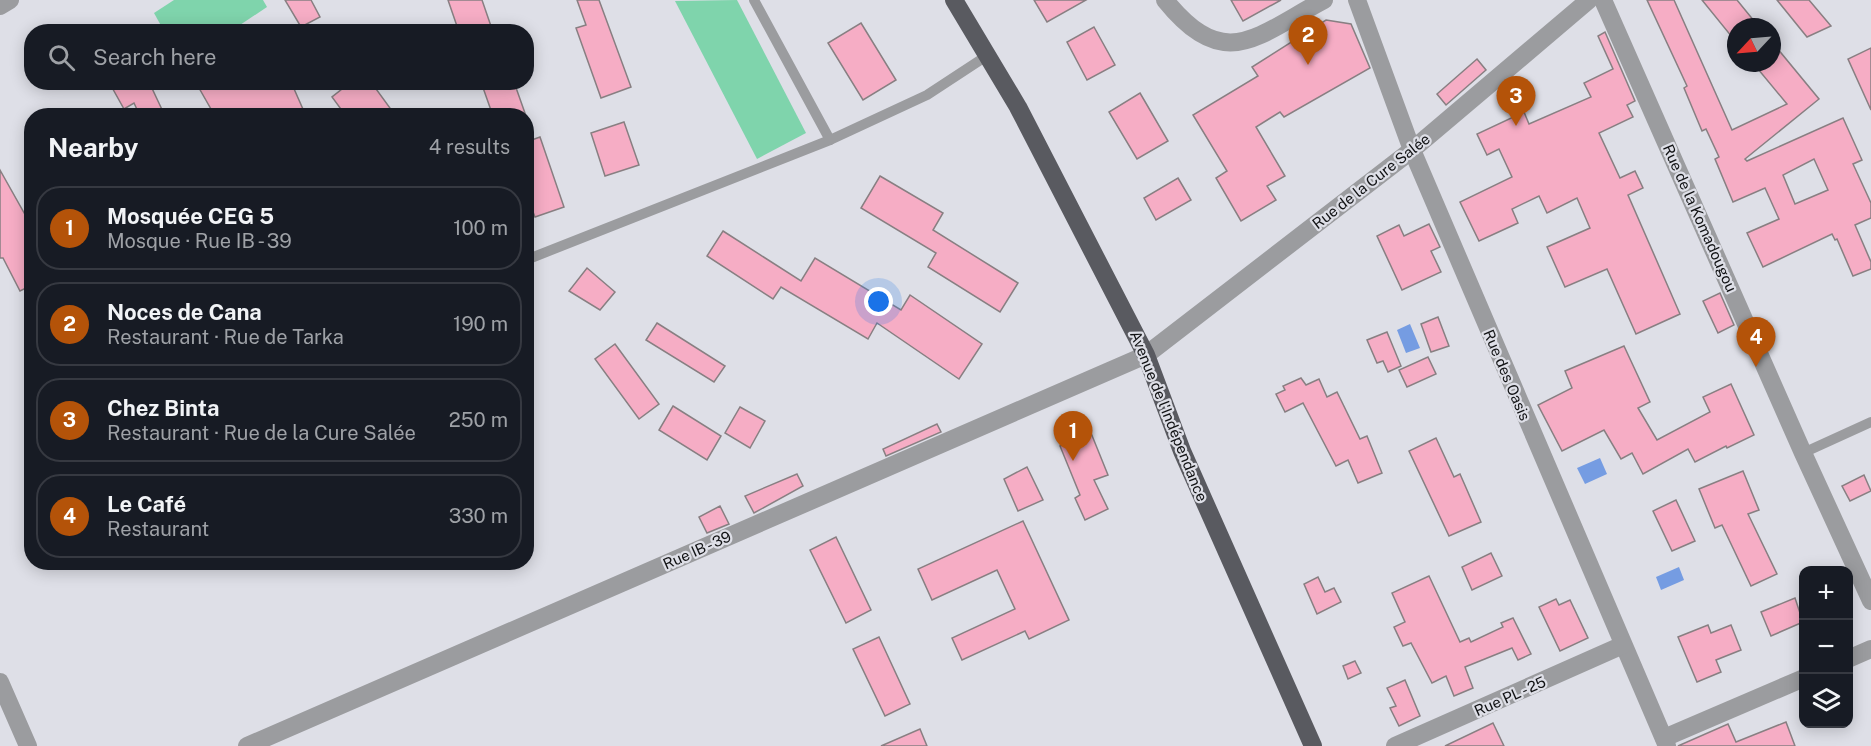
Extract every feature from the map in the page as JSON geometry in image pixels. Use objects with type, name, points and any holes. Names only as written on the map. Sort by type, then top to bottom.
[{"type":"highway","name":"Avenue de l'Indépendance","points":[[954,0],[1029,127],[1146,355],[1187,462],[1313,746]]},
{"type":"street","points":[[0,6],[10,0]]},
{"type":"street","points":[[1165,0],[1179,18],[1204,36],[1224,44],[1244,42],[1324,0]]},
{"type":"street","name":"Rue des Oasis","points":[[1357,0],[1412,150],[1666,742]]},
{"type":"street","name":"Rue de la Cure Salée","points":[[1146,355],[1412,150],[1588,0]]},
{"type":"street","name":"Rue de la Komadougou","points":[[1603,0],[1803,453],[1871,601]]},
{"type":"street","name":"Rue IB - 39","points":[[247,746],[1146,355]]},
{"type":"street","name":"Rue PL - 25","points":[[1395,746],[1623,645]]},
{"type":"street","points":[[1853,657],[1871,649]]},
{"type":"street","points":[[1666,742],[1799,680]]},
{"type":"street","points":[[0,682],[28,746]]},
{"type":"lane","points":[[754,0],[830,140]]},
{"type":"lane","points":[[534,258],[830,140],[927,95],[988,55]]},
{"type":"lane","points":[[1803,453],[1871,422]]},
{"type":"green space","points":[[174,0],[263,0],[267,7],[242,24],[160,24],[154,13]]},
{"type":"green space","points":[[737,0],[806,133],[757,159],[675,1]]},
{"type":"water","points":[[1410,324],[1420,348],[1406,353],[1397,330]]},
{"type":"water","points":[[1600,458],[1607,474],[1585,484],[1577,468]]},
{"type":"water","points":[[1679,567],[1684,580],[1661,590],[1656,577]]},
{"type":"building","points":[[285,0],[311,0],[320,17],[307,24],[299,24]]},
{"type":"building","points":[[448,0],[482,0],[490,24],[456,24]]},
{"type":"building","points":[[577,0],[599,0],[631,87],[601,98],[576,28],[586,25]]},
{"type":"building","points":[[1034,0],[1086,0],[1047,22]]},
{"type":"building","points":[[1231,0],[1281,0],[1243,21]]},
{"type":"building","points":[[1647,0],[1674,0],[1732,130],[1787,104],[1760,72],[1781,72],[1781,53],[1819,99],[1745,159],[1747,161],[1843,118],[1862,160],[1853,164],[1871,203],[1871,218],[1855,225],[1871,262],[1871,269],[1853,276],[1837,239],[1835,240],[1832,234],[1763,267],[1747,233],[1779,219],[1765,188],[1733,202],[1715,159],[1719,157],[1706,129],[1702,131],[1684,88],[1687,86]],"holes":[[[1814,159],[1828,190],[1795,204],[1783,175]]]},
{"type":"building","points":[[1702,0],[1737,0],[1752,18],[1727,18],[1727,31]]},
{"type":"building","points":[[1777,0],[1809,0],[1831,26],[1807,37]]},
{"type":"building","points":[[1326,20],[1351,24],[1370,68],[1284,117],[1280,112],[1256,127],[1285,176],[1267,186],[1276,200],[1241,221],[1216,178],[1227,171],[1193,115],[1258,76],[1252,67]]},
{"type":"building","points":[[861,23],[896,80],[863,100],[828,43]]},
{"type":"building","points":[[1094,27],[1115,65],[1087,80],[1067,42]]},
{"type":"building","points":[[1605,32],[1635,101],[1627,105],[1633,117],[1599,133],[1620,178],[1635,171],[1643,188],[1628,195],[1680,314],[1636,334],[1607,269],[1565,287],[1547,247],[1590,228],[1577,198],[1547,213],[1539,196],[1512,209],[1518,223],[1479,241],[1460,202],[1512,177],[1499,149],[1487,155],[1477,134],[1524,112],[1529,124],[1591,97],[1584,83],[1613,69],[1598,36]]},
{"type":"building","points":[[1871,48],[1871,110],[1848,59]]},
{"type":"building","points":[[1477,59],[1486,70],[1446,105],[1437,94]]},
{"type":"building","points":[[113,90],[153,90],[161,108],[136,108],[134,103],[123,108]]},
{"type":"building","points":[[200,90],[295,90],[302,108],[210,108]]},
{"type":"building","points":[[341,90],[377,90],[390,108],[340,108],[332,97]]},
{"type":"building","points":[[484,90],[517,90],[523,108],[490,108]]},
{"type":"building","points":[[1140,93],[1168,141],[1137,159],[1109,112]]},
{"type":"building","points":[[624,122],[639,165],[605,176],[591,133]]},
{"type":"building","points":[[540,137],[564,207],[535,217],[534,214],[534,139]]},
{"type":"building","points":[[0,170],[24,213],[24,289],[20,291],[3,258],[0,258]]},
{"type":"building","points":[[880,176],[943,213],[933,230],[1018,283],[1000,312],[928,267],[936,253],[861,208]]},
{"type":"building","points":[[1178,178],[1191,200],[1156,220],[1144,198]]},
{"type":"building","points":[[1429,224],[1440,247],[1431,251],[1441,272],[1402,290],[1377,236],[1399,225],[1404,236]]},
{"type":"building","points":[[723,231],[801,281],[815,258],[901,310],[910,295],[982,344],[959,379],[877,323],[868,339],[781,287],[773,299],[707,256]]},
{"type":"building","points":[[587,268],[615,292],[600,310],[569,291]]},
{"type":"building","points":[[1720,293],[1734,325],[1718,333],[1703,301]]},
{"type":"building","points":[[1438,317],[1449,346],[1431,352],[1421,324]]},
{"type":"building","points":[[657,323],[725,366],[714,382],[646,340]]},
{"type":"building","points":[[1387,332],[1401,366],[1388,372],[1383,361],[1377,363],[1367,340]]},
{"type":"building","points":[[615,344],[659,404],[639,419],[595,359]]},
{"type":"building","points":[[1624,346],[1650,402],[1638,408],[1657,440],[1710,412],[1703,397],[1731,384],[1754,435],[1695,462],[1688,449],[1643,474],[1632,453],[1621,459],[1604,430],[1562,451],[1538,405],[1572,388],[1565,371]]},
{"type":"building","points":[[1428,357],[1436,374],[1407,387],[1399,370]]},
{"type":"building","points":[[1301,378],[1306,385],[1319,379],[1327,397],[1337,392],[1360,439],[1367,436],[1382,473],[1358,483],[1348,460],[1336,466],[1303,403],[1285,412],[1276,394],[1285,390],[1283,386]]},
{"type":"building","points":[[673,406],[721,436],[707,460],[659,430]]},
{"type":"building","points":[[740,407],[765,421],[750,448],[725,433]]},
{"type":"building","points":[[937,424],[941,432],[886,456],[883,449]]},
{"type":"building","points":[[1091,433],[1108,475],[1094,480],[1108,509],[1085,520],[1075,498],[1080,495],[1060,446]]},
{"type":"building","points":[[1436,438],[1454,477],[1460,474],[1481,522],[1449,536],[1409,451]]},
{"type":"building","points":[[1027,467],[1043,500],[1018,511],[1004,479]]},
{"type":"building","points":[[1743,471],[1759,510],[1748,514],[1777,574],[1751,586],[1722,525],[1715,528],[1699,489]]},
{"type":"building","points":[[797,474],[803,486],[754,513],[745,496]]},
{"type":"building","points":[[1864,475],[1871,491],[1850,501],[1842,486]]},
{"type":"building","points":[[1676,500],[1695,541],[1672,551],[1653,511]]},
{"type":"building","points":[[720,506],[729,524],[707,533],[699,517]]},
{"type":"building","points":[[1023,521],[1069,620],[1029,639],[1025,631],[962,660],[952,638],[1015,609],[997,570],[932,600],[918,569]]},
{"type":"building","points":[[836,537],[871,610],[846,623],[810,550]]},
{"type":"building","points":[[1491,553],[1502,576],[1472,590],[1462,567]]},
{"type":"building","points":[[1429,576],[1460,642],[1469,638],[1471,642],[1503,627],[1501,623],[1513,618],[1531,654],[1518,660],[1512,648],[1465,667],[1473,688],[1454,696],[1446,676],[1432,683],[1411,643],[1403,646],[1394,627],[1405,622],[1392,593]]},
{"type":"building","points":[[1318,577],[1325,592],[1334,588],[1341,602],[1317,614],[1304,584]]},
{"type":"building","points":[[1795,598],[1799,610],[1799,624],[1771,636],[1761,612]]},
{"type":"building","points":[[1556,599],[1559,605],[1570,600],[1588,638],[1560,651],[1539,607]]},
{"type":"building","points":[[1708,625],[1711,633],[1731,625],[1741,650],[1716,660],[1721,672],[1697,682],[1678,637]]},
{"type":"building","points":[[879,637],[910,704],[885,716],[853,649]]},
{"type":"building","points":[[1355,661],[1361,673],[1348,679],[1343,666]]},
{"type":"building","points":[[1405,680],[1420,716],[1399,726],[1390,708],[1396,706],[1387,688]]},
{"type":"building","points":[[1786,722],[1795,746],[1678,746],[1728,724],[1736,742]]},
{"type":"building","points":[[1493,723],[1504,746],[1445,746]]},
{"type":"building","points":[[920,729],[927,746],[881,746]]},
{"type":"place","name":"Noces de Cana","points":[[1308,65]]},
{"type":"place","name":"Chez Binta","points":[[1516,126]]},
{"type":"place","name":"Le Café","points":[[1756,367]]},
{"type":"place","name":"Mosquée CEG 5","points":[[1073,461]]}]
